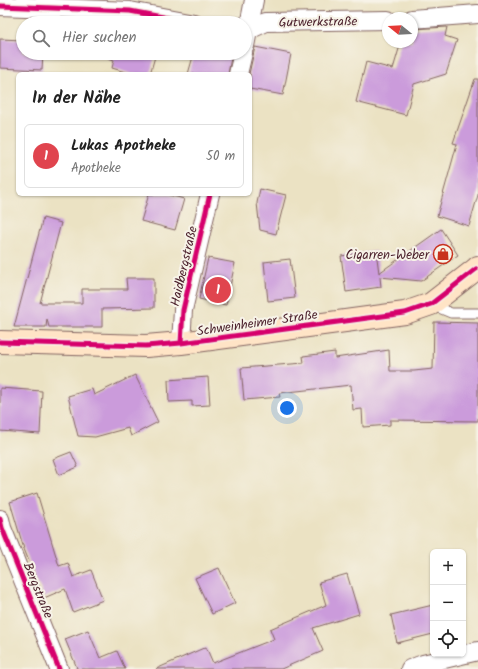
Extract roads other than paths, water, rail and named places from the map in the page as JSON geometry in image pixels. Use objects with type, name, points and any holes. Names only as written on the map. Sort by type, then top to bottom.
[{"type":"street","points":[[250,16],[254,0]]},
{"type":"street","points":[[0,6],[130,11],[157,16]]},
{"type":"street","points":[[418,19],[478,14]]},
{"type":"street","name":"Gutwerkstraße","points":[[252,31],[266,22],[382,20]]},
{"type":"street","points":[[238,72],[241,60]]},
{"type":"street","name":"Haidbergstraße","points":[[181,343],[183,310],[210,196]]},
{"type":"street","name":"Schweinheimer Straße","points":[[0,342],[146,346],[181,343],[405,313],[431,304],[477,269]]},
{"type":"street","name":"Bergstraße","points":[[1,525],[59,669]]},
{"type":"street","points":[[410,669],[423,664],[478,650]]},
{"type":"lane","points":[[431,304],[451,313],[478,313]]},
{"type":"place","name":"Cigarren-Weber","points":[[443,254]]},
{"type":"place","name":"Lukas Apotheke","points":[[218,290]]}]
